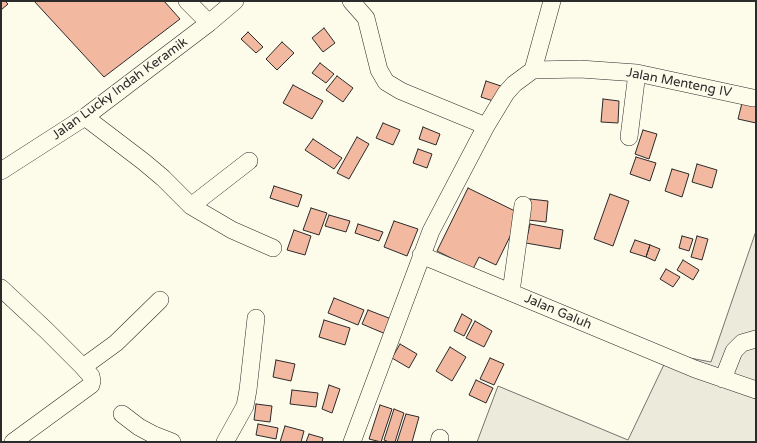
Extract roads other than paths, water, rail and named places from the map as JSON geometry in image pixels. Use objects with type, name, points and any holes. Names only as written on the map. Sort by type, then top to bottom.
[{"type":"street","points":[[187,1],[209,23]]},
{"type":"street","name":"Jalan Lucky Indah Keramik","points":[[1,171],[85,117],[209,23],[235,1]]},
{"type":"street","points":[[352,1],[366,18],[379,70],[386,82],[401,91],[486,126]]},
{"type":"street","points":[[352,442],[431,231],[486,126],[506,93],[514,84],[533,70],[552,1]]},
{"type":"street","name":"Jalan Menteng IV","points":[[533,70],[580,69],[637,73],[753,98]]},
{"type":"street","points":[[629,137],[637,73]]},
{"type":"street","points":[[85,117],[163,178],[190,206],[232,230],[273,248]]},
{"type":"street","points":[[190,206],[249,161]]},
{"type":"street","points":[[510,292],[523,205]]},
{"type":"street","name":"Jalan Galuh","points":[[421,255],[695,370],[756,390]]},
{"type":"street","points":[[1,288],[83,367],[91,376],[92,381],[91,385],[13,442]]},
{"type":"street","points":[[83,367],[116,343],[160,300]]},
{"type":"street","points":[[225,442],[245,406],[256,318]]},
{"type":"street","points":[[724,379],[734,351],[742,343],[756,339]]},
{"type":"street","points":[[122,414],[154,436],[172,442]]}]
